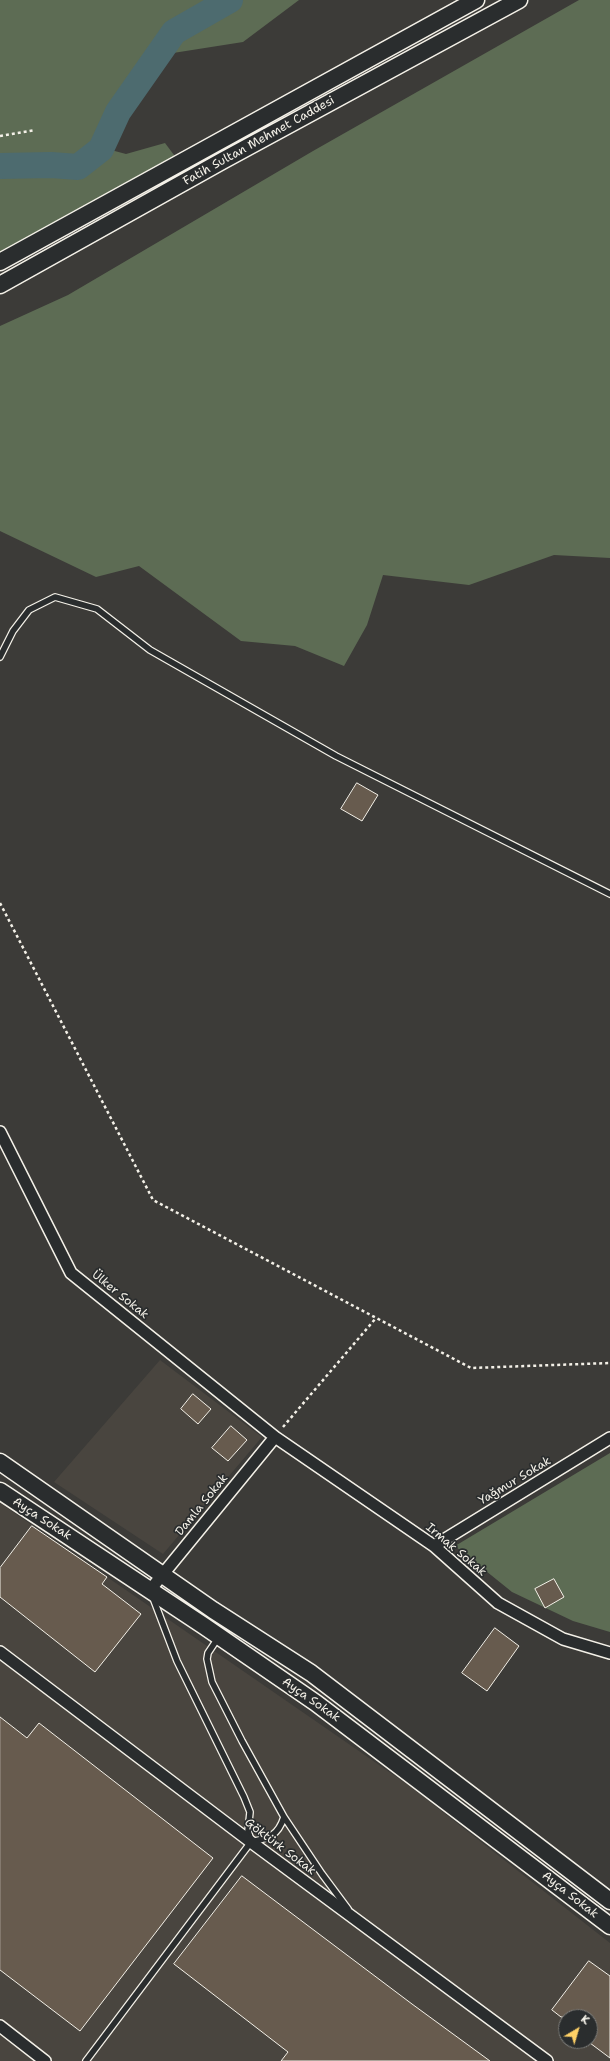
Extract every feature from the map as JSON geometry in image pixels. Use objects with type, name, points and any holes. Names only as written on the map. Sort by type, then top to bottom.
[{"type":"street","name":"Fatih Sultan Mehmet Caddesi","points":[[0,262],[476,0]]},
{"type":"street","name":"Fatih Sultan Mehmet Caddesi","points":[[0,285],[229,157],[519,0]]},
{"type":"street","name":"Ülker Sokak","points":[[0,1132],[72,1273],[275,1437]]},
{"type":"street","name":"Irmak Sokak","points":[[275,1437],[434,1546],[498,1603],[563,1639],[610,1653]]},
{"type":"street","name":"Damla Sokak","points":[[150,1590],[275,1437]]},
{"type":"street","name":"Yağmur Sokak","points":[[434,1546],[610,1438]]},
{"type":"street","name":"Ayça Sokak","points":[[0,1462],[213,1610],[311,1673],[610,1901]]},
{"type":"street","name":"Ayça Sokak","points":[[0,1491],[219,1636],[316,1703],[610,1926]]},
{"type":"street","name":"Göktürk Sokak","points":[[0,1652],[251,1842],[547,2061]]},
{"type":"street","points":[[0,2026],[45,2061]]},
{"type":"lane","points":[[0,657],[13,631],[29,610],[55,597],[97,609],[150,650],[336,756],[610,894]]},
{"type":"lane","points":[[150,1590],[177,1661],[244,1797],[250,1812],[248,1831],[251,1842]]},
{"type":"lane","points":[[219,1636],[208,1653],[207,1660],[212,1682],[242,1741],[284,1817],[322,1874],[355,1919]]},
{"type":"lane","points":[[86,2061],[251,1842],[270,1838],[281,1827],[284,1817]]},
{"type":"path","points":[[0,136],[35,130]]},
{"type":"path","points":[[0,903],[153,1200],[471,1368],[610,1364]]},
{"type":"path","points":[[275,1437],[376,1318]]},
{"type":"shaded area","points":[[160,1360],[262,1437],[163,1554],[54,1482]]},
{"type":"shaded area","points":[[0,1503],[411,1787],[610,1943],[610,2061],[0,2061]]},
{"type":"green space","points":[[0,0],[299,0],[243,42],[154,56],[111,150],[126,154],[165,143],[180,163],[0,262]]},
{"type":"green space","points":[[579,0],[610,0],[610,558],[554,555],[469,585],[383,575],[367,625],[344,666],[295,646],[241,641],[139,566],[96,577],[0,531],[0,326],[68,295],[313,151]]},
{"type":"green space","points":[[610,1453],[610,1632],[573,1621],[512,1592],[455,1546]]},
{"type":"building","points":[[357,783],[378,795],[362,821],[341,809]]},
{"type":"building","points":[[193,1394],[211,1409],[198,1424],[181,1409]]},
{"type":"building","points":[[231,1426],[247,1440],[228,1461],[212,1448]]},
{"type":"building","points":[[32,1526],[107,1577],[102,1584],[141,1614],[95,1672],[0,1597],[0,1568]]},
{"type":"building","points":[[554,1579],[564,1597],[545,1608],[535,1589]]},
{"type":"building","points":[[495,1628],[519,1646],[487,1691],[462,1673]]},
{"type":"building","points":[[0,1717],[27,1738],[39,1723],[213,1858],[80,2031],[0,1970]]},
{"type":"building","points":[[242,1876],[490,2061],[281,2061],[288,2052],[174,1964]]},
{"type":"building","points":[[589,1961],[610,1976],[610,2058],[598,2049],[598,2009],[558,2009],[558,2015],[552,2010]]},
{"type":"waterway","points":[[0,166],[51,165],[78,167],[101,149],[118,112],[174,32],[230,0]]}]
